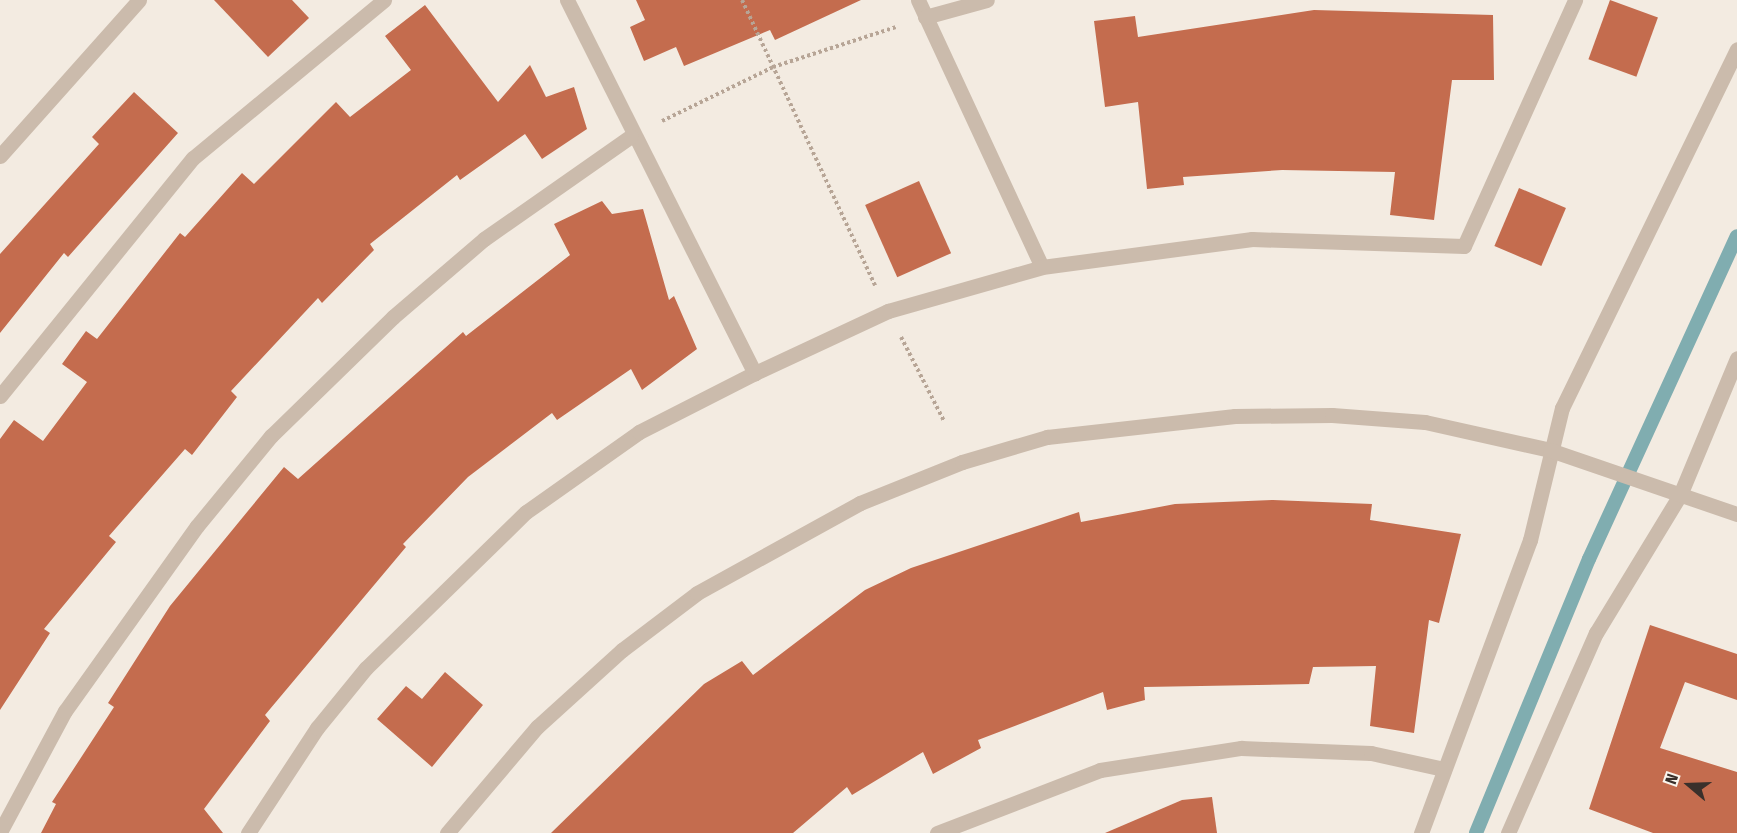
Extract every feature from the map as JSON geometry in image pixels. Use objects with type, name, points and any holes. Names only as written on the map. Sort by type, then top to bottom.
[{"type":"street","points":[[0,156],[139,0]]},
{"type":"street","points":[[0,396],[193,158],[384,0]]},
{"type":"street","points":[[567,0],[631,136],[755,373]]},
{"type":"street","points":[[918,0],[1042,267]]},
{"type":"street","points":[[925,17],[987,0]]},
{"type":"street","points":[[248,833],[317,728],[366,668],[526,512],[639,432],[755,373],[888,311],[1042,267],[1252,239],[1464,246],[1575,0]]},
{"type":"street","points":[[1421,833],[1530,540],[1562,408],[1737,49]]},
{"type":"street","points":[[0,832],[71,702],[197,526],[271,436],[393,317],[484,239],[631,136]]},
{"type":"street","points":[[1508,833],[1596,633],[1680,495],[1737,358]]},
{"type":"street","points":[[447,833],[537,727],[622,650],[697,593],[860,503],[962,462],[1047,437],[1140,423],[1246,416],[1332,415],[1425,422],[1550,450],[1737,514]]},
{"type":"street","points":[[937,833],[1100,770],[1241,748],[1371,753],[1444,770]]},
{"type":"path","points":[[742,0],[888,311],[944,421]]},
{"type":"path","points":[[631,136],[773,67],[925,17]]},
{"type":"building","points":[[214,0],[292,0],[309,18],[268,57]]},
{"type":"building","points":[[636,0],[861,0],[775,40],[770,30],[684,66],[676,47],[644,61],[630,27],[645,20]]},
{"type":"building","points":[[1610,0],[1658,17],[1636,77],[1588,59]]},
{"type":"building","points":[[425,5],[498,102],[530,65],[546,97],[574,87],[587,129],[542,159],[525,134],[460,180],[457,175],[370,244],[374,250],[322,303],[318,298],[231,391],[237,397],[192,455],[185,449],[109,536],[116,542],[44,629],[50,633],[0,710],[0,439],[14,420],[43,441],[87,382],[62,364],[86,331],[97,339],[180,233],[185,237],[242,173],[254,184],[336,102],[350,117],[411,70],[385,36]]},
{"type":"building","points":[[1314,10],[1493,15],[1494,80],[1452,80],[1434,220],[1390,215],[1395,172],[1282,170],[1183,177],[1184,185],[1147,189],[1138,102],[1105,107],[1094,21],[1135,16],[1138,37]]},
{"type":"building","points":[[134,92],[178,133],[68,257],[64,253],[0,333],[0,254],[99,144],[92,137]]},
{"type":"building","points":[[919,181],[951,253],[897,277],[865,205]]},
{"type":"building","points":[[1519,188],[1566,208],[1541,266],[1494,246]]},
{"type":"building","points":[[602,201],[612,214],[643,209],[669,300],[674,296],[697,349],[642,390],[631,369],[557,420],[552,413],[468,477],[403,544],[406,547],[265,715],[270,721],[204,809],[223,833],[41,833],[56,804],[52,802],[114,707],[108,703],[170,606],[284,467],[298,479],[463,332],[466,336],[570,255],[554,224]]},
{"type":"building","points":[[1273,500],[1372,504],[1370,520],[1461,534],[1439,623],[1429,620],[1414,733],[1370,726],[1376,666],[1313,667],[1309,684],[1144,687],[1145,700],[1107,710],[1103,692],[978,740],[981,748],[933,774],[923,752],[852,795],[847,787],[793,833],[551,833],[704,684],[742,661],[753,675],[865,590],[911,568],[1079,512],[1081,522],[1175,504]]},
{"type":"building","points":[[1650,625],[1737,654],[1737,700],[1685,682],[1660,748],[1737,772],[1737,833],[1653,833],[1589,809]]},
{"type":"building","points":[[445,672],[483,705],[432,767],[377,719],[406,686],[422,699]]},
{"type":"building","points":[[1212,797],[1217,833],[1105,833],[1182,800]]},
{"type":"waterway","points":[[1476,833],[1589,559],[1737,236]]}]
